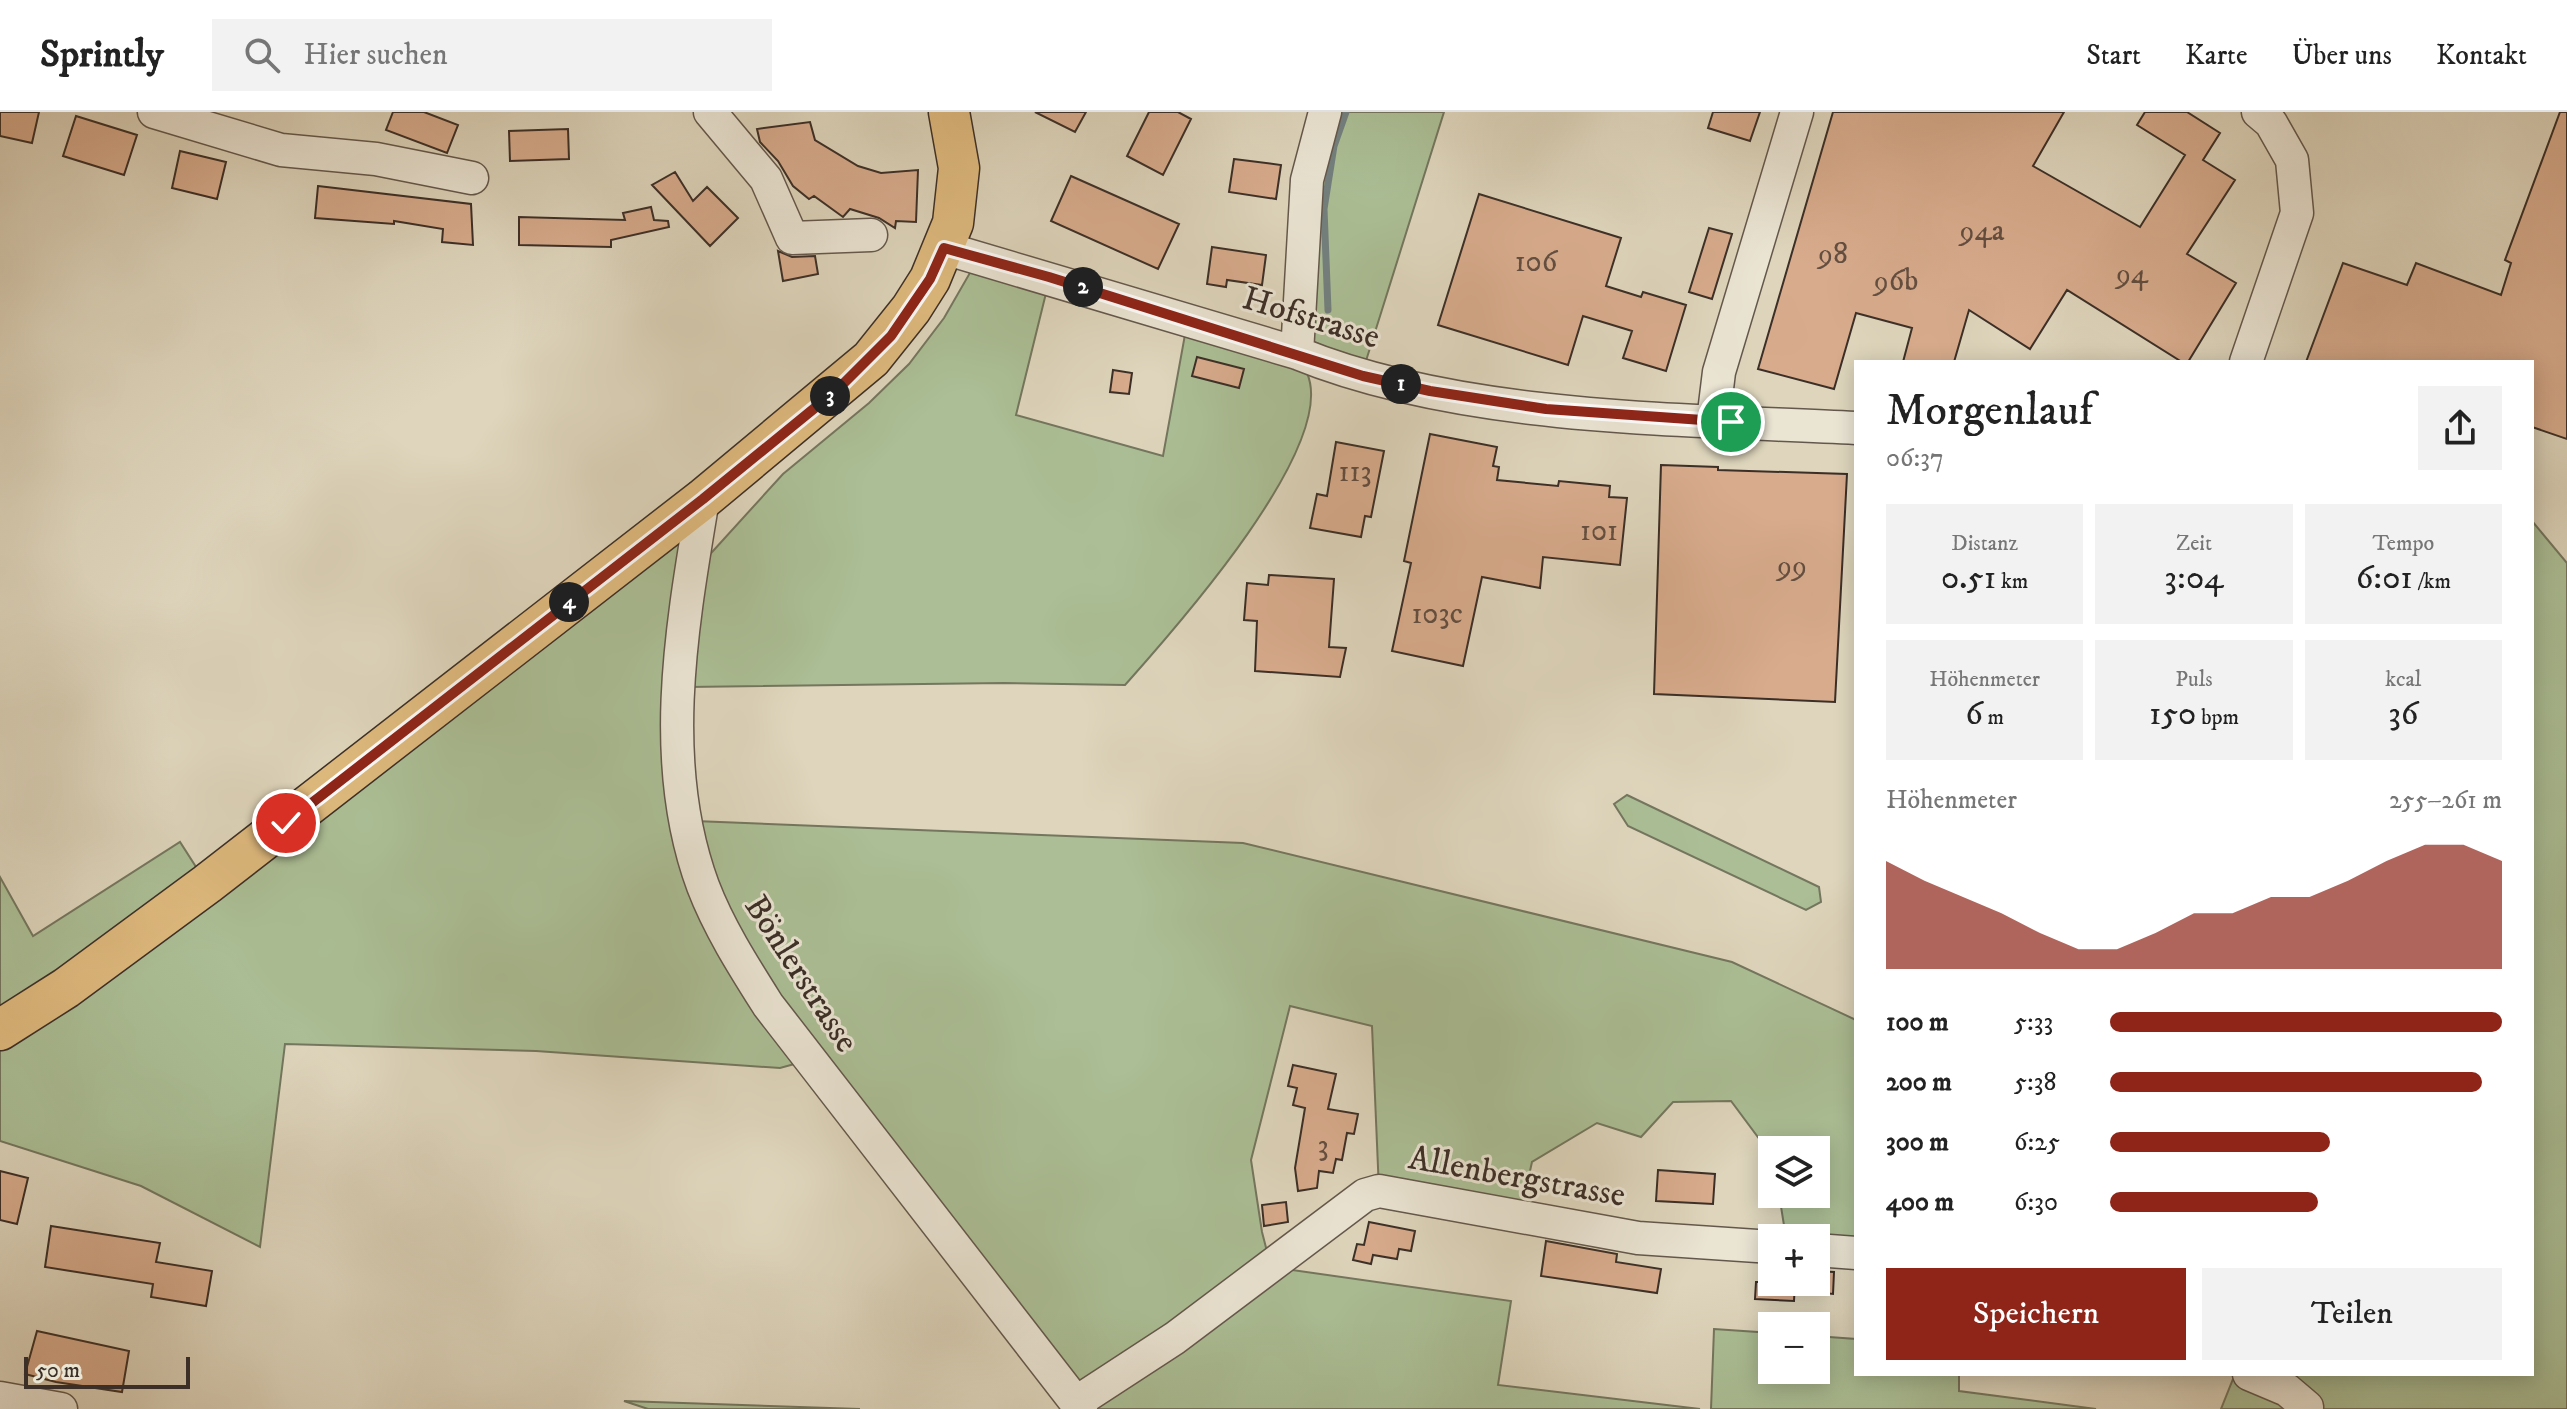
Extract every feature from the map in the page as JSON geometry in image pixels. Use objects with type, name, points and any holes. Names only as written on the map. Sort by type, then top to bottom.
[{"type":"main road","points":[[0,1030],[66,988],[207,884],[703,499],[871,359],[911,309],[944,248],[953,223],[959,168],[949,112]]},
{"type":"street","points":[[154,112],[281,150],[376,159],[472,178]]},
{"type":"street","points":[[710,112],[766,179],[792,238],[871,235]]},
{"type":"street","points":[[1297,353],[1307,180],[1325,112]]},
{"type":"street","points":[[1713,421],[1719,372],[1797,112]]},
{"type":"street","points":[[2247,360],[2297,213],[2292,160],[2271,123],[2258,112]]},
{"type":"street","name":"Hofstrasse","points":[[944,248],[1297,353],[1363,376],[1430,391],[1546,409],[1854,428]]},
{"type":"street","name":"Bönlerstrasse","points":[[703,499],[683,615],[678,665],[683,808],[703,886],[738,958],[768,1005],[1079,1406]]},
{"type":"street","name":"Allenbergstrasse","points":[[1079,1406],[1365,1195],[1379,1191],[1638,1238],[1758,1246]]},
{"type":"street","points":[[1830,1251],[1854,1253]]},
{"type":"street","points":[[2254,1376],[2287,1390],[2307,1407],[2305,1409]]},
{"type":"street","points":[[0,1398],[61,1409]]},
{"type":"green space","points":[[1332,112],[1444,112],[1365,364],[1314,342],[1310,335],[1312,204]]},
{"type":"green space","points":[[971,271],[1048,285],[1016,415],[1163,456],[1186,329],[1307,373],[1310,405],[1299,445],[1276,490],[1246,536],[1178,624],[1125,685],[1004,683],[688,687],[703,562],[783,474],[869,403],[909,364],[944,318]]},
{"type":"green space","points":[[703,499],[683,614],[695,821],[1243,843],[1732,962],[1854,1019],[1854,1252],[1830,1243],[1830,1224],[1784,1224],[1781,1208],[1830,1208],[1830,1136],[1758,1137],[1731,1101],[1673,1102],[1641,1137],[1597,1123],[1532,1162],[1520,1216],[1379,1191],[1372,1026],[1290,1006],[1251,1160],[1262,1232],[1271,1267],[1511,1301],[1498,1385],[1700,1409],[1064,1409],[809,1060],[780,1068],[536,1051],[285,1044],[260,1247],[141,1186],[0,1141],[0,877],[33,936],[180,842],[207,884]]},
{"type":"green space","points":[[2534,523],[2567,563],[2567,1409],[2221,1409],[2234,1376],[2534,1376]]},
{"type":"green space","points":[[1627,795],[1819,887],[1821,902],[1806,910],[1628,826],[1614,804]]},
{"type":"green space","points":[[1714,1329],[1758,1332],[1758,1384],[1830,1384],[1830,1337],[1854,1339],[1854,1376],[1959,1376],[1959,1391],[2096,1409],[1711,1409]]},
{"type":"green space","points":[[624,1401],[860,1409],[648,1409]]},
{"type":"building","points":[[0,112],[39,112],[32,143],[0,136]]},
{"type":"building","points":[[393,112],[424,112],[458,125],[447,153],[386,130]]},
{"type":"building","points":[[1035,112],[1086,112],[1075,132]]},
{"type":"building","points":[[1149,112],[1178,112],[1191,119],[1163,175],[1127,156]]},
{"type":"building","points":[[1713,112],[1760,112],[1750,141],[1708,128]]},
{"type":"building","points":[[1833,112],[2064,112],[2033,166],[2140,227],[2185,155],[2137,125],[2145,112],[2187,112],[2220,133],[2203,160],[2235,180],[2187,254],[2236,283],[2189,360],[2179,360],[2067,290],[2030,349],[1969,310],[1955,360],[1904,360],[1912,328],[1856,313],[1834,389],[1758,369]]},
{"type":"building","points":[[2560,112],[2567,112],[2567,439],[2534,428],[2534,360],[2307,360],[2343,263],[2407,285],[2416,263],[2501,295],[2511,263],[2505,260]]},
{"type":"building","points":[[76,116],[137,135],[124,175],[63,156]]},
{"type":"building","points":[[810,122],[815,140],[858,166],[881,173],[918,170],[916,222],[896,221],[895,228],[879,218],[850,209],[843,217],[814,196],[809,199],[793,186],[778,161],[760,142],[757,129]]},
{"type":"building","points":[[568,129],[569,159],[510,161],[509,131]]},
{"type":"building","points":[[180,151],[226,162],[217,199],[172,188]]},
{"type":"building","points":[[1234,159],[1281,165],[1276,199],[1229,192]]},
{"type":"building","points":[[675,172],[693,201],[707,187],[738,218],[710,246],[652,185]]},
{"type":"building","points":[[1071,176],[1179,224],[1158,269],[1051,221]]},
{"type":"building","points":[[318,186],[471,204],[473,245],[442,242],[443,229],[394,221],[394,224],[315,218]]},
{"type":"building","points":[[1479,194],[1621,238],[1606,286],[1641,297],[1643,292],[1686,305],[1666,371],[1623,358],[1632,331],[1583,316],[1568,365],[1438,325]]},
{"type":"building","points":[[651,207],[654,220],[668,221],[669,227],[611,240],[611,247],[519,245],[519,217],[625,220],[623,213]]},
{"type":"building","points":[[1709,228],[1732,234],[1712,299],[1689,292]]},
{"type":"building","points":[[1212,247],[1266,255],[1262,285],[1227,280],[1226,287],[1207,284]]},
{"type":"building","points":[[778,251],[792,257],[815,256],[818,274],[783,281]]},
{"type":"building","points":[[1197,357],[1244,369],[1239,388],[1192,376]]},
{"type":"building","points":[[1113,370],[1132,373],[1129,394],[1110,392]]},
{"type":"building","points":[[1430,434],[1497,447],[1493,466],[1499,467],[1497,480],[1558,486],[1559,481],[1610,486],[1609,497],[1627,498],[1620,565],[1543,557],[1540,588],[1482,577],[1463,666],[1392,651],[1411,563],[1404,561]]},
{"type":"building","points":[[1336,442],[1384,451],[1371,517],[1365,516],[1361,537],[1310,528],[1317,494],[1327,496]]},
{"type":"building","points":[[1661,465],[1847,474],[1835,702],[1654,694]]},
{"type":"building","points":[[1269,575],[1334,579],[1329,647],[1346,648],[1340,677],[1255,671],[1257,621],[1244,620],[1247,583],[1268,585]]},
{"type":"building","points":[[1293,1065],[1336,1074],[1328,1109],[1358,1114],[1354,1134],[1347,1133],[1342,1160],[1336,1159],[1333,1173],[1319,1171],[1317,1188],[1298,1191],[1295,1168],[1305,1108],[1293,1105],[1297,1088],[1288,1086]]},
{"type":"building","points":[[1658,1170],[1715,1174],[1713,1204],[1656,1201]]},
{"type":"building","points":[[0,1171],[28,1178],[17,1224],[0,1220]]},
{"type":"building","points":[[1286,1202],[1288,1222],[1264,1226],[1262,1205]]},
{"type":"building","points":[[1369,1222],[1415,1231],[1411,1251],[1399,1249],[1397,1259],[1373,1255],[1371,1264],[1353,1260],[1357,1244],[1364,1245]]},
{"type":"building","points":[[51,1226],[160,1243],[156,1262],[212,1271],[206,1306],[151,1297],[153,1284],[45,1267]]},
{"type":"building","points":[[1546,1241],[1617,1254],[1616,1262],[1661,1269],[1657,1293],[1541,1276]]},
{"type":"building","points":[[1830,1272],[1834,1272],[1833,1294],[1830,1294]]},
{"type":"building","points":[[1756,1282],[1758,1296],[1794,1296],[1794,1301],[1755,1299]]},
{"type":"building","points":[[37,1331],[129,1351],[122,1392],[25,1374]]},
{"type":"waterway","points":[[1328,310],[1324,209],[1334,146],[1346,112]]},
{"type":"route","points":[[286,823],[703,499],[838,389],[891,336],[930,279],[944,248],[1297,353],[1327,366],[1430,391],[1546,409],[1731,422]]}]
